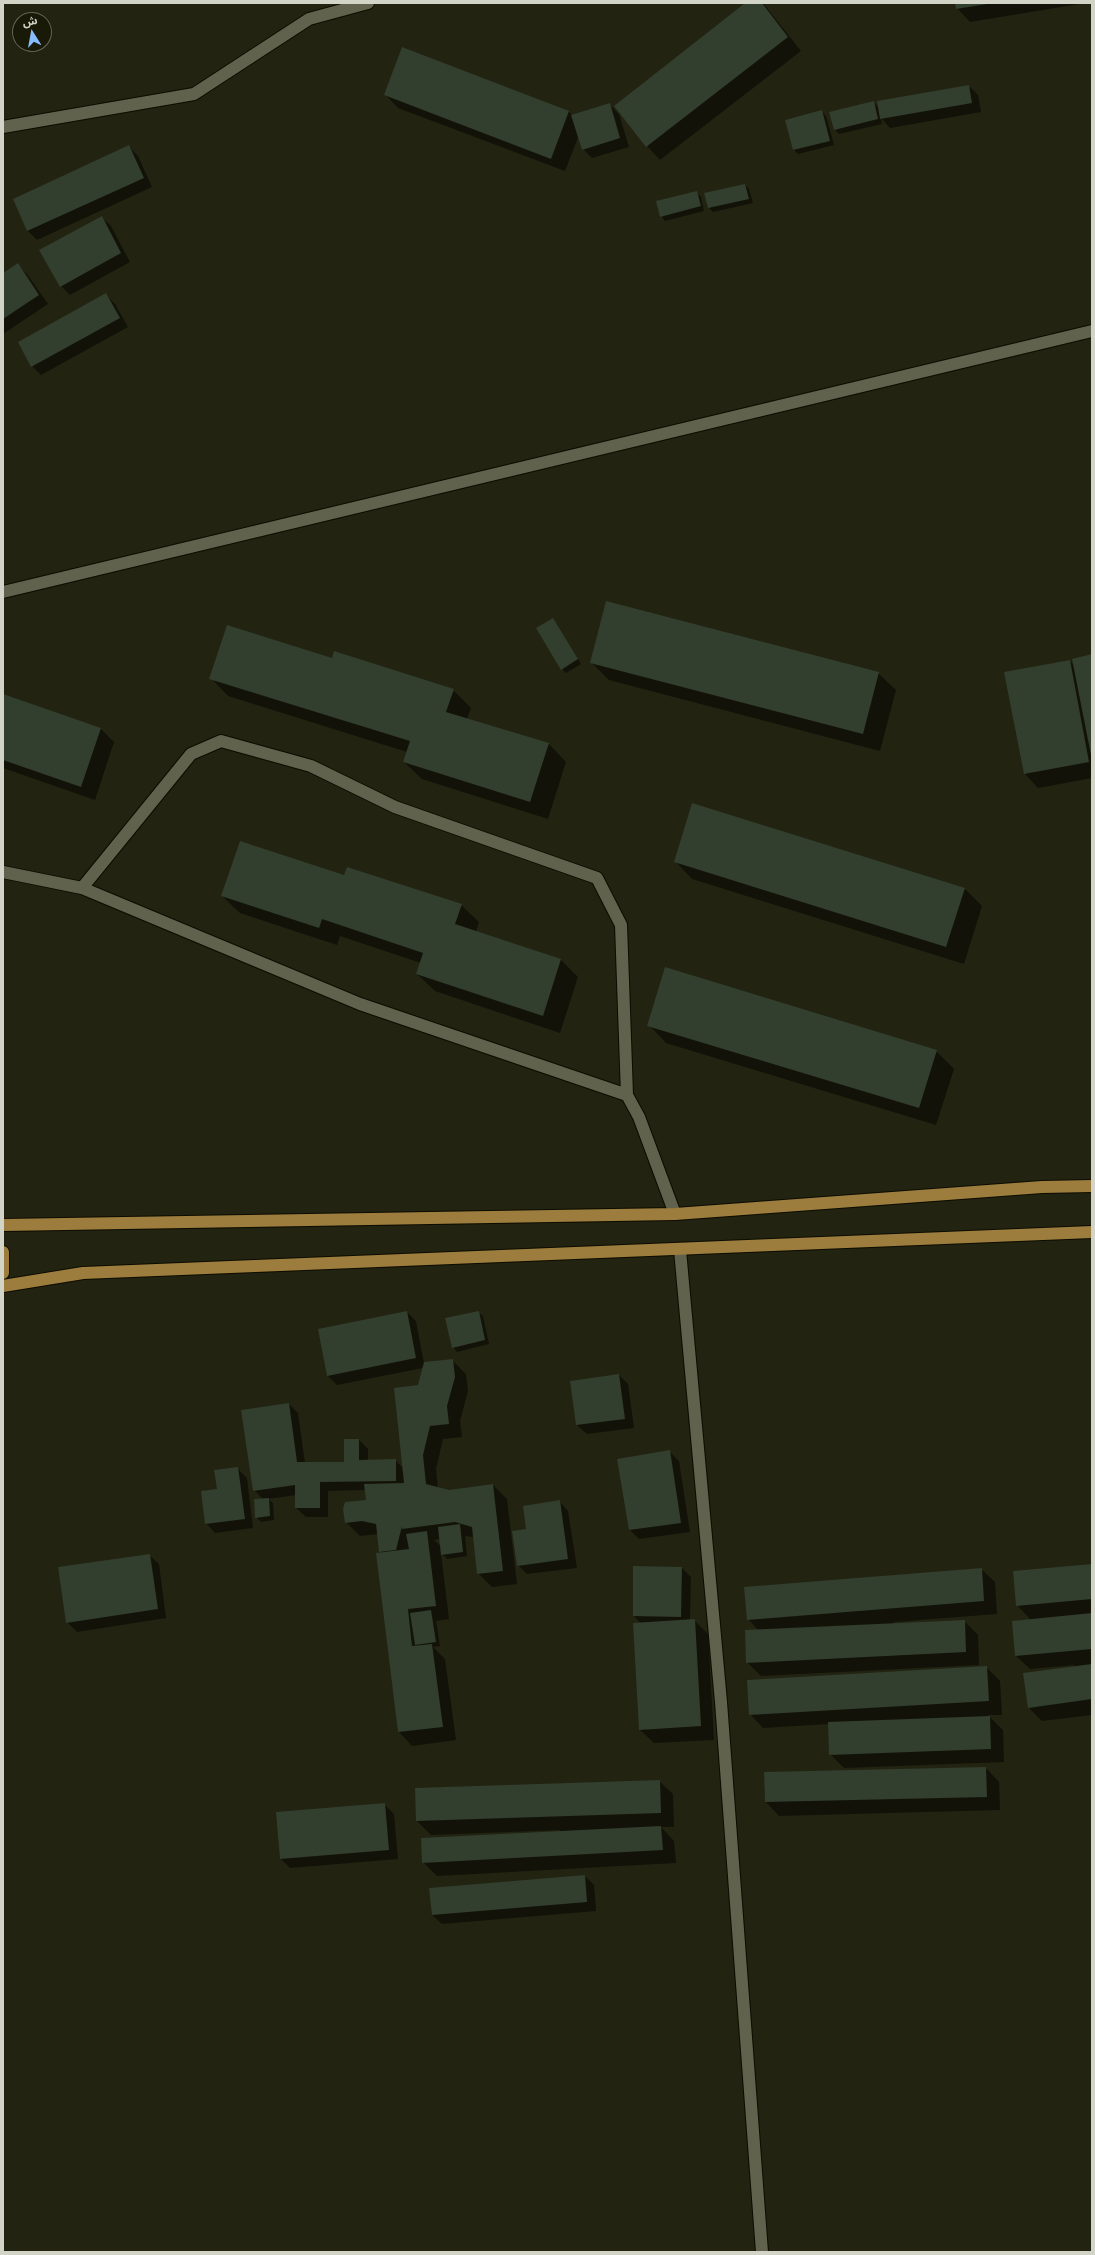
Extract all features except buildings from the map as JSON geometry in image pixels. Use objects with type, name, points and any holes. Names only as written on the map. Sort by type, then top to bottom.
[{"type":"highway","points":[[3,1225],[675,1214],[1034,1188],[1092,1186]]},
{"type":"highway","points":[[3,1286],[83,1273],[680,1250],[1092,1232]]},
{"type":"highway","points":[[3,1252],[3,1273]]},
{"type":"street","points":[[3,127],[194,94],[309,19],[368,3]]},
{"type":"street","points":[[3,592],[1092,331]]},
{"type":"street","points":[[82,888],[191,754],[222,741],[312,766],[395,807],[597,878],[621,925],[627,1095],[639,1117],[675,1214]]},
{"type":"street","points":[[3,872],[82,888],[360,1004],[627,1095]]},
{"type":"street","points":[[680,1250],[721,1702],[762,2252]]}]
